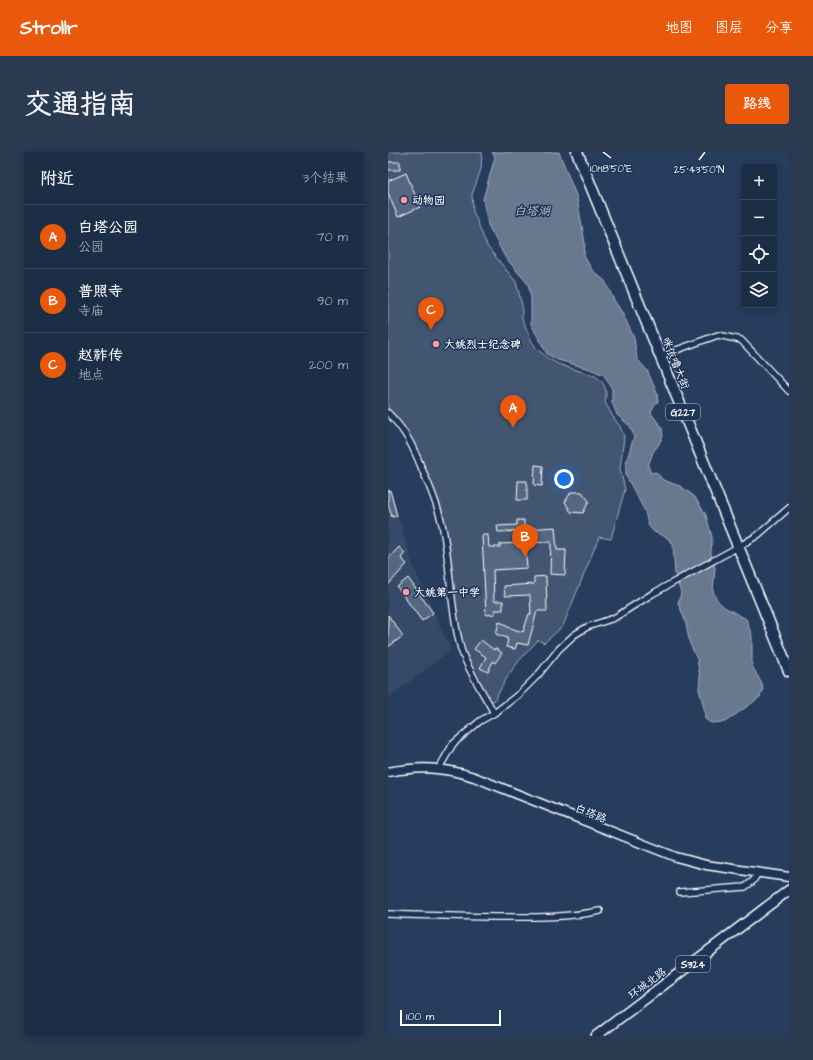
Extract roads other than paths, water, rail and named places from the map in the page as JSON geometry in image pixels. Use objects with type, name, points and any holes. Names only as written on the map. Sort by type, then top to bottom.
[{"type":"highway","name":"咪依噜大街","points":[[577,152],[789,671]]},
{"type":"main road","name":"环城北路","points":[[596,1036],[789,890]]},
{"type":"street","points":[[660,356],[718,335],[741,340],[789,391]]},
{"type":"street","points":[[388,413],[401,426],[411,442],[435,501],[445,541],[452,605],[461,650],[494,713]]},
{"type":"street","points":[[439,768],[453,744],[475,724],[494,713],[519,694],[538,675],[559,649],[574,635],[587,628],[614,618],[674,582],[738,547],[758,535],[789,508]]},
{"type":"street","name":"白塔路","points":[[388,772],[415,768],[439,768],[455,771],[676,857],[706,865],[789,877]]},
{"type":"street","points":[[680,892],[744,887],[753,881],[758,873]]},
{"type":"street","points":[[388,914],[521,917],[564,916],[600,912]]},
{"type":"water","name":"白塔湖","points":[[492,152],[559,152],[577,198],[585,243],[584,256],[592,270],[605,281],[623,314],[634,338],[637,359],[647,370],[657,393],[658,402],[655,404],[651,413],[662,428],[663,436],[653,452],[648,466],[651,473],[656,472],[663,480],[680,486],[694,496],[706,515],[712,537],[711,553],[715,568],[713,591],[717,600],[724,607],[746,619],[752,636],[752,666],[762,684],[763,691],[759,698],[725,722],[711,723],[705,719],[699,689],[700,678],[697,659],[690,644],[685,620],[678,603],[681,593],[675,575],[673,544],[666,537],[654,532],[648,525],[645,511],[626,476],[626,463],[634,436],[630,426],[617,415],[612,402],[612,389],[604,375],[590,369],[558,360],[547,354],[531,324],[531,298],[528,284],[505,257],[488,225],[483,199],[495,157]]},
{"type":"place","name":"动物园","points":[[404,200]]},
{"type":"place","name":"赵祚传","points":[[431,330]]},
{"type":"place","name":"大姚烈士纪念碑","points":[[436,344]]},
{"type":"place","name":"白塔公园","points":[[513,428]]},
{"type":"place","name":"普照寺","points":[[525,557]]},
{"type":"place","name":"大姚第一中学","points":[[406,592]]}]
